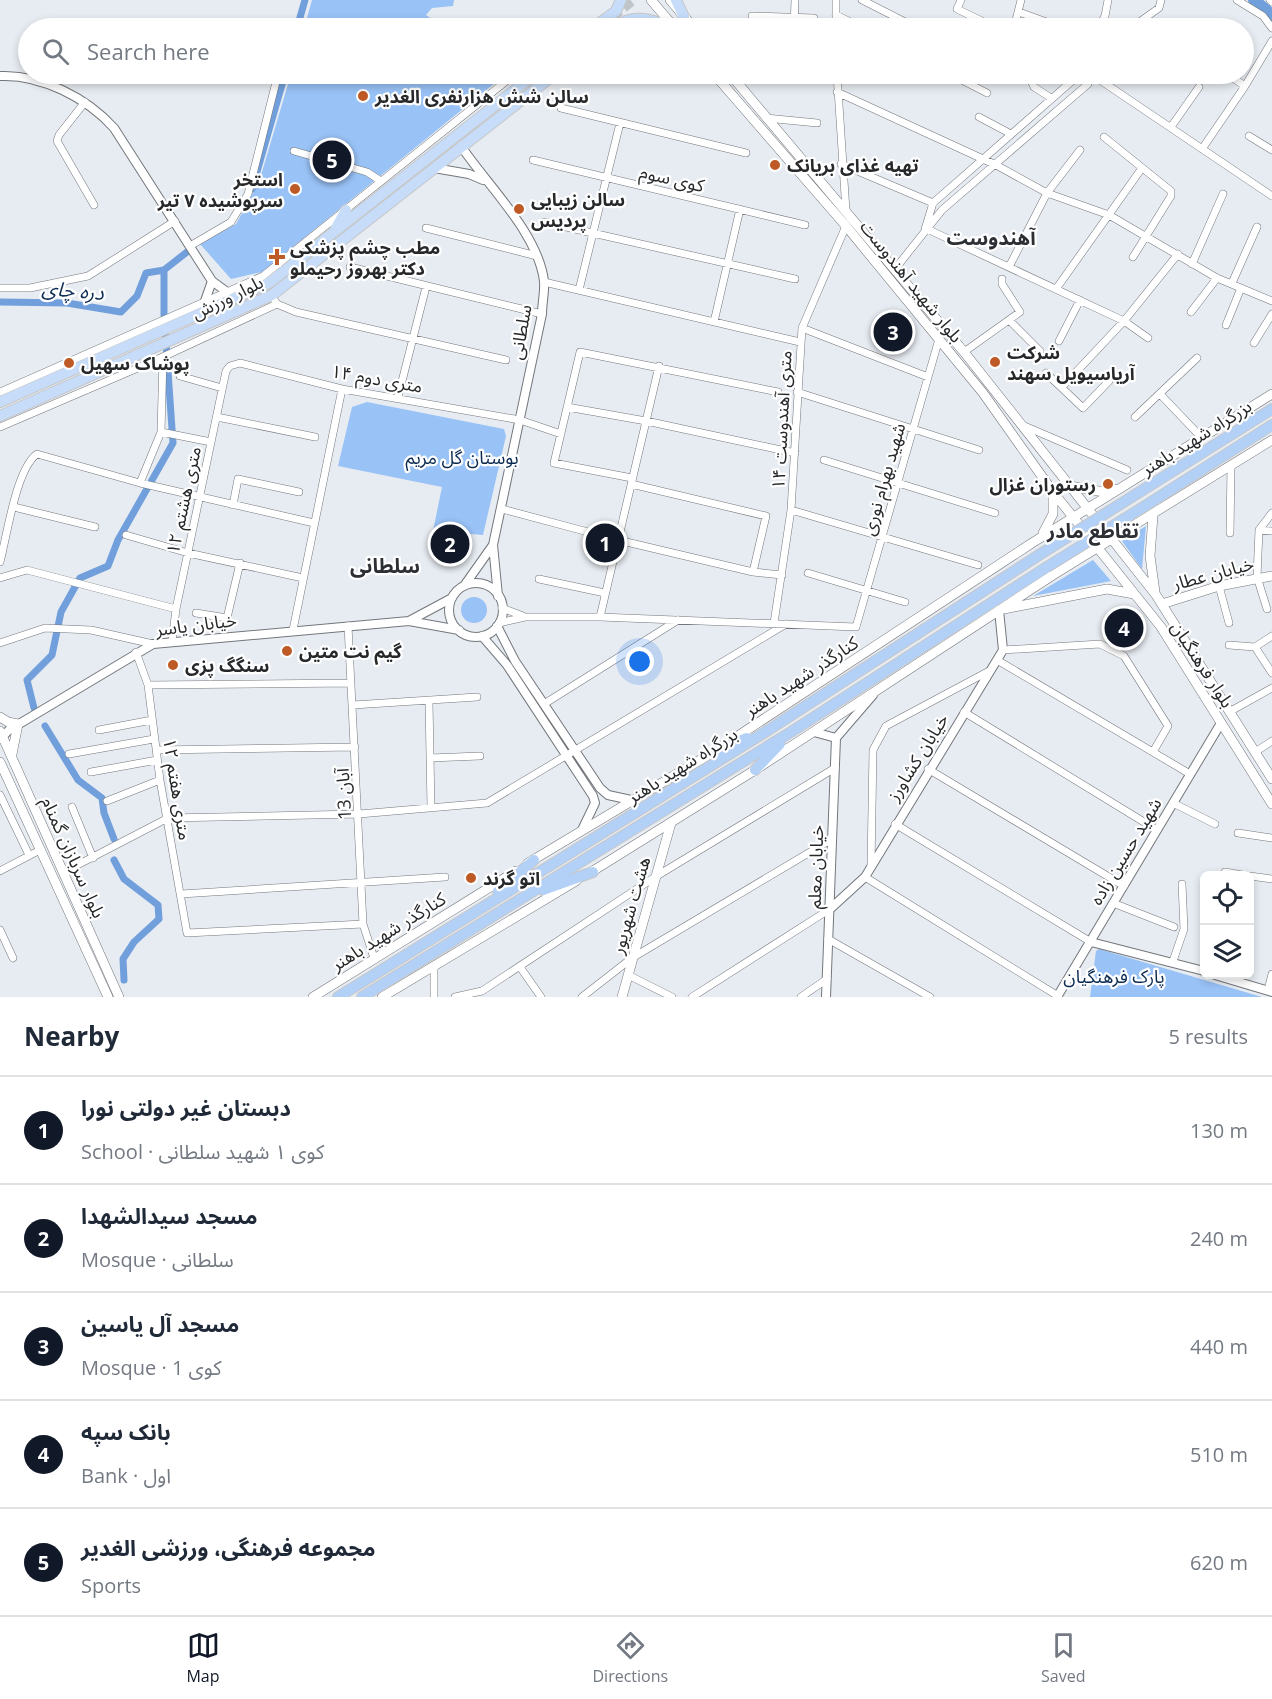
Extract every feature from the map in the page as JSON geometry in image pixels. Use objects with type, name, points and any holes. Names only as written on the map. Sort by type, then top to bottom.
[{"type":"highway","name":"بزرگراه شهید باهنر","points":[[338,997],[770,729],[1039,555],[1272,409]]},
{"type":"highway","name":"بزرگراه شهید باهنر","points":[[362,997],[1050,571],[1272,425]]},
{"type":"highway","points":[[715,751],[770,729]]},
{"type":"highway","points":[[755,770],[791,732]]},
{"type":"highway","points":[[473,913],[534,860]]},
{"type":"highway","points":[[520,899],[592,872]]},
{"type":"main road","points":[[606,18],[616,10],[621,0]]},
{"type":"main road","points":[[670,0],[684,17]]},
{"type":"main road","points":[[676,0],[684,17]]},
{"type":"main road","points":[[654,1],[667,18]]},
{"type":"main road","points":[[616,10],[625,11],[624,18]]},
{"type":"main road","name":"بلوار ورزش","points":[[0,402],[154,330],[168,329],[269,283],[333,234],[449,135],[521,84]]},
{"type":"main road","name":"بلوار ورزش","points":[[0,416],[160,353],[173,342],[274,300],[461,146],[542,84]]},
{"type":"main road","name":"بلوار شهید آهندوست","points":[[723,84],[846,226],[939,339],[1017,423],[1112,539]]},
{"type":"main road","name":"بلوار شهید آهندوست","points":[[738,84],[964,352],[1053,492],[1098,549]]},
{"type":"main road","points":[[333,234],[346,210]]},
{"type":"main road","points":[[168,329],[173,342]]},
{"type":"main road","name":"کنارگذر شهید باهنر","points":[[313,997],[631,800],[715,751],[1032,543],[1272,394]]},
{"type":"main road","points":[[1050,571],[1098,549],[1272,440]]},
{"type":"main road","points":[[1070,486],[1104,492],[1128,484]]},
{"type":"main road","points":[[1128,484],[1123,497],[1127,510],[1139,518],[1153,516]]},
{"type":"main road","points":[[1032,543],[1047,528],[1053,514],[1053,492]]},
{"type":"main road","points":[[1153,516],[1150,555],[1156,595]]},
{"type":"main road","name":"بلوار فرهنگیان","points":[[1112,539],[1156,595],[1271,776]]},
{"type":"main road","points":[[382,997],[671,823],[999,610],[1058,564],[1055,551],[1045,544],[1032,543]]},
{"type":"main road","name":"بلوار فرهنگیان","points":[[1098,549],[1174,646],[1272,804]]},
{"type":"main road","points":[[1126,585],[1140,574]]},
{"type":"main road","name":"خیابان عطار","points":[[1162,604],[1219,586],[1272,576]]},
{"type":"main road","points":[[999,610],[1107,589],[1134,594]]},
{"type":"main road","points":[[0,717],[18,724],[12,759]]},
{"type":"main road","name":"بلوار سربازان گمنام","points":[[2,733],[119,997]]},
{"type":"main road","name":"بلوار سربازان گمنام","points":[[1,765],[108,997]]},
{"type":"main road","name":"هشت شهریور","points":[[622,997],[671,823]]},
{"type":"street","points":[[795,0],[795,16]]},
{"type":"street","points":[[836,0],[836,15],[842,18]]},
{"type":"street","points":[[862,0],[897,18]]},
{"type":"street","points":[[961,0],[957,9],[976,18]]},
{"type":"street","points":[[1017,18],[1021,0]]},
{"type":"street","points":[[1104,18],[1108,0]]},
{"type":"street","points":[[1145,18],[1159,8],[1161,0]]},
{"type":"street","points":[[1237,0],[1263,16],[1272,28]]},
{"type":"street","points":[[1019,12],[1036,18]]},
{"type":"street","points":[[752,16],[814,18]]},
{"type":"street","points":[[1254,72],[1272,41]]},
{"type":"street","points":[[0,76],[18,77]]},
{"type":"street","points":[[45,84],[85,102],[114,128],[212,281],[227,292]]},
{"type":"street","points":[[190,246],[231,222],[248,194],[276,84]]},
{"type":"street","points":[[0,392],[154,330],[174,316],[263,276],[381,182],[449,135],[504,84]]},
{"type":"street","points":[[837,84],[846,211]]},
{"type":"street","points":[[969,84],[987,93]]},
{"type":"street","points":[[1033,84],[1051,98]]},
{"type":"street","points":[[925,228],[933,202],[1068,84]]},
{"type":"street","points":[[895,269],[925,228],[1088,84]]},
{"type":"street","points":[[1105,84],[1272,196]]},
{"type":"street","points":[[1241,84],[1245,87]]},
{"type":"street","points":[[1202,148],[1247,84]]},
{"type":"street","points":[[1171,127],[1199,87]]},
{"type":"street","points":[[837,92],[996,165],[1047,194],[1109,214],[1218,278],[1272,301]]},
{"type":"street","points":[[85,102],[59,135],[57,141],[94,205]]},
{"type":"street","points":[[561,108],[746,153]]},
{"type":"street","points":[[979,117],[1011,134]]},
{"type":"street","points":[[766,118],[817,123]]},
{"type":"street","points":[[579,290],[620,123]]},
{"type":"street","points":[[1104,136],[1171,191],[1171,196],[1148,236],[1133,257]]},
{"type":"street","points":[[1249,136],[1272,150]]},
{"type":"street","name":"سلطانی","points":[[461,146],[484,180],[514,216],[537,256],[544,282],[542,314],[493,545]]},
{"type":"street","points":[[1009,267],[1047,194],[1080,150]]},
{"type":"street","points":[[294,151],[367,172],[381,182]]},
{"type":"street","name":"کوی سوم","points":[[533,160],[805,225]]},
{"type":"street","points":[[841,164],[933,202]]},
{"type":"street","points":[[434,168],[469,174],[484,180]]},
{"type":"street","points":[[1056,289],[1142,168]]},
{"type":"street","points":[[1192,264],[1223,194]]},
{"type":"street","points":[[714,322],[740,209]]},
{"type":"street","points":[[0,288],[30,288],[88,276],[175,221]]},
{"type":"street","points":[[544,222],[795,279]]},
{"type":"street","name":"۱۴ متری آهندوست","points":[[774,623],[791,510],[802,328],[846,226]]},
{"type":"street","points":[[1232,283],[1257,227]]},
{"type":"street","points":[[426,228],[537,256]]},
{"type":"street","points":[[925,228],[1124,321],[1148,338]]},
{"type":"street","points":[[1063,386],[1124,321],[1178,254]]},
{"type":"street","points":[[350,267],[542,314]]},
{"type":"street","points":[[1191,312],[1218,278]]},
{"type":"street","points":[[964,352],[1020,312],[1002,284],[1002,279]]},
{"type":"street","points":[[205,301],[212,281]]},
{"type":"street","points":[[544,282],[800,342]]},
{"type":"street","points":[[398,397],[426,287]]},
{"type":"street","points":[[1226,325],[1241,288]]},
{"type":"street","points":[[0,427],[154,361],[160,353],[274,300],[412,340],[506,360]]},
{"type":"street","points":[[1059,341],[1080,300]]},
{"type":"street","points":[[1254,343],[1272,314]]},
{"type":"street","points":[[1009,320],[1040,351]]},
{"type":"street","points":[[802,328],[928,377]]},
{"type":"street","name":"شهید بهرام نوری","points":[[786,624],[856,627],[939,339]]},
{"type":"street","points":[[753,572],[766,516],[554,463],[580,352],[659,366],[778,392]]},
{"type":"street","points":[[140,483],[161,432],[160,353]]},
{"type":"street","points":[[1135,417],[1197,358]]},
{"type":"street","name":"۱۴ متری دوم","points":[[230,366],[240,363],[342,389],[520,420],[561,434]]},
{"type":"street","name":"۱۲ متری هشتم","points":[[172,642],[176,609],[222,388],[226,371],[230,366]]},
{"type":"street","points":[[600,617],[659,366]]},
{"type":"street","points":[[1046,373],[1063,386],[1083,408],[1109,381]]},
{"type":"street","points":[[180,376],[222,388]]},
{"type":"street","points":[[293,630],[342,389]]},
{"type":"street","points":[[797,392],[979,450]]},
{"type":"street","points":[[1160,394],[1202,438]]},
{"type":"street","points":[[567,407],[646,421],[795,453]]},
{"type":"street","points":[[217,417],[315,437]]},
{"type":"street","points":[[1017,423],[1127,470]]},
{"type":"street","points":[[161,432],[211,442]]},
{"type":"street","points":[[0,562],[14,507],[30,459],[37,454],[140,483],[314,523]]},
{"type":"street","points":[[824,460],[994,513]]},
{"type":"street","points":[[1230,533],[1231,466]]},
{"type":"street","points":[[233,505],[238,479],[299,492]]},
{"type":"street","points":[[14,507],[96,527]]},
{"type":"street","points":[[502,509],[618,540],[753,572],[782,575]]},
{"type":"street","points":[[791,510],[978,565]]},
{"type":"street","points":[[1267,609],[1257,577],[1259,530],[1272,513]]},
{"type":"street","points":[[1259,530],[1272,531]]},
{"type":"street","points":[[126,535],[188,553],[303,578]]},
{"type":"street","points":[[493,545],[464,586],[452,598],[449,611],[451,620],[459,630],[472,636],[482,636],[498,624],[525,617],[600,617],[786,624]]},
{"type":"street","points":[[493,545],[498,596],[502,608],[498,624],[515,661],[600,788],[608,795],[631,800]]},
{"type":"street","points":[[196,613],[227,618],[240,563]]},
{"type":"street","points":[[0,578],[27,570],[176,609]]},
{"type":"street","points":[[808,573],[905,602]]},
{"type":"street","points":[[539,579],[605,593]]},
{"type":"street","points":[[464,586],[479,583],[488,586],[498,596]]},
{"type":"street","points":[[1219,586],[1229,623]]},
{"type":"street","name":"خیابان یاسر","points":[[409,621],[452,598]]},
{"type":"street","points":[[502,608],[525,617]]},
{"type":"street","points":[[999,610],[1003,650],[1100,644],[1124,656],[1168,726],[1153,752]]},
{"type":"street","points":[[544,704],[678,620]]},
{"type":"street","name":"خیابان یاسر","points":[[2,733],[153,644],[409,621],[459,630]]},
{"type":"street","points":[[64,872],[168,818],[359,814],[488,803],[786,624]]},
{"type":"street","name":"13 آبان","points":[[348,626],[363,881],[363,924],[374,958]]},
{"type":"street","points":[[0,644],[45,628],[91,630],[153,644]]},
{"type":"street","points":[[482,636],[507,665],[593,796],[595,803],[582,830]]},
{"type":"street","points":[[1229,645],[1255,647],[1272,636]]},
{"type":"street","points":[[1255,647],[1272,673]]},
{"type":"street","name":"خیابان کشاورز","points":[[830,909],[865,877],[928,769],[1003,650]]},
{"type":"street","name":"۱۲ متری هفتم","points":[[136,652],[148,686],[160,780],[187,933],[363,924]]},
{"type":"street","points":[[997,660],[1190,774]]},
{"type":"street","points":[[871,866],[873,750],[886,726],[989,671]]},
{"type":"street","points":[[148,686],[351,683]]},
{"type":"street","points":[[1229,712],[1272,688]]},
{"type":"street","points":[[814,732],[837,738],[876,691]]},
{"type":"street","points":[[353,705],[429,702],[477,697]]},
{"type":"street","points":[[429,702],[431,807]]},
{"type":"street","points":[[964,712],[1157,830]]},
{"type":"street","points":[[99,730],[152,720]]},
{"type":"street","name":"شهید حسین زاده","points":[[1058,996],[1221,723]]},
{"type":"street","name":"خیابان معلم","points":[[826,997],[837,738]]},
{"type":"street","points":[[69,754],[154,739]]},
{"type":"street","points":[[1255,752],[1272,741]]},
{"type":"street","points":[[156,750],[355,747]]},
{"type":"street","points":[[430,758],[480,756]]},
{"type":"street","points":[[91,772],[157,760]]},
{"type":"street","points":[[455,997],[484,994],[520,967],[655,877],[835,768]]},
{"type":"street","points":[[928,769],[1124,886]]},
{"type":"street","points":[[107,801],[160,780]]},
{"type":"street","points":[[0,795],[29,855]]},
{"type":"street","points":[[1173,803],[1215,824]]},
{"type":"street","points":[[72,807],[93,858]]},
{"type":"street","points":[[895,824],[1091,942],[1200,970]]},
{"type":"street","points":[[1238,833],[1272,838]]},
{"type":"street","points":[[582,997],[632,958],[832,839]]},
{"type":"street","points":[[0,871],[40,850]]},
{"type":"street","points":[[181,894],[445,877]]},
{"type":"street","points":[[865,877],[1058,996]]},
{"type":"street","points":[[1254,877],[1272,879]]},
{"type":"street","points":[[1173,962],[1184,929],[1182,884]]},
{"type":"street","points":[[1113,903],[1174,927]]},
{"type":"street","points":[[692,997],[830,909]]},
{"type":"street","points":[[0,930],[3,945],[14,958]]},
{"type":"street","points":[[828,939],[930,997]]},
{"type":"street","points":[[434,967],[434,997]]},
{"type":"street","points":[[520,967],[541,997]]},
{"type":"street","points":[[1236,979],[1270,991],[1272,974]]},
{"type":"street","points":[[628,975],[672,997]]},
{"type":"street","points":[[801,997],[827,980]]},
{"type":"green space","points":[[312,0],[454,0],[453,6],[432,8],[426,15],[430,18],[307,18]]},
{"type":"green space","points":[[288,84],[494,84],[262,272],[231,279],[200,244],[236,224],[259,182]]},
{"type":"green space","name":"بوستان گل مریم","points":[[367,402],[504,429],[506,436],[483,535],[433,531],[442,487],[338,466],[352,407]]},
{"type":"green space","points":[[1146,526],[1142,569],[1122,541]]},
{"type":"green space","points":[[1093,560],[1111,581],[1033,596]]},
{"type":"green space","points":[[474,597],[483,601],[487,610],[483,619],[474,623],[465,619],[461,610],[465,601]]},
{"type":"green space","name":"پارک فرهنگیان","points":[[1099,949],[1262,997],[1090,997],[1096,951]]},
{"type":"waterway","name":"دره چای","points":[[300,18],[305,0]]},
{"type":"waterway","points":[[1254,0],[1272,15]]},
{"type":"waterway","name":"دره چای","points":[[252,189],[282,84]]},
{"type":"waterway","name":"دره چای","points":[[0,302],[67,303],[121,312],[137,296],[146,273],[164,270],[187,252]]},
{"type":"waterway","points":[[34,708],[27,680],[52,655],[61,612],[80,578],[108,566],[118,540],[173,443],[164,315],[164,270]]},
{"type":"waterway","points":[[45,726],[78,780],[102,798],[104,813],[114,839]]},
{"type":"waterway","points":[[114,860],[124,879],[158,905],[159,919],[134,942],[123,959],[124,980]]},
{"type":"tunnel","points":[[612,17],[633,0]]},
{"type":"place","name":"سالن شش هزارنفری الغدیر","points":[[363,96]]},
{"type":"place","name":"مجموعه فرهنگی، ورزشی الغدیر","points":[[332,160]]},
{"type":"place","name":"تهیه غذای بریانک","points":[[775,165]]},
{"type":"place","name":"استخر سرپوشیده ۷ تیر","points":[[295,189]]},
{"type":"place","name":"سالن زیبایی پردیس","points":[[519,209]]},
{"type":"place","name":"مطب چشم پزشکی دکتر بهروز رحیملو","points":[[277,257]]},
{"type":"place","name":"مسجد آل یاسین","points":[[893,332]]},
{"type":"place","name":"شرکت آریاسیویل سهند","points":[[995,362]]},
{"type":"place","name":"پوشاک سهیل","points":[[69,363]]},
{"type":"place","name":"رستوران غزال","points":[[1108,484]]},
{"type":"place","name":"دبستان غیر دولتی نورا","points":[[605,543]]},
{"type":"place","name":"مسجد سیدالشهدا","points":[[450,544]]},
{"type":"place","name":"بانک سپه","points":[[1124,628]]},
{"type":"place","name":"گیم نت متین","points":[[287,651]]},
{"type":"place","name":"سنگگ پزی","points":[[173,665]]},
{"type":"place","name":"اتو گرند","points":[[471,878]]},
{"type":"district","name":"آهندوست","points":[[991,237]]},
{"type":"district","name":"تقاطع مادر","points":[[1093,530]]},
{"type":"district","name":"سلطانی","points":[[385,565]]}]
